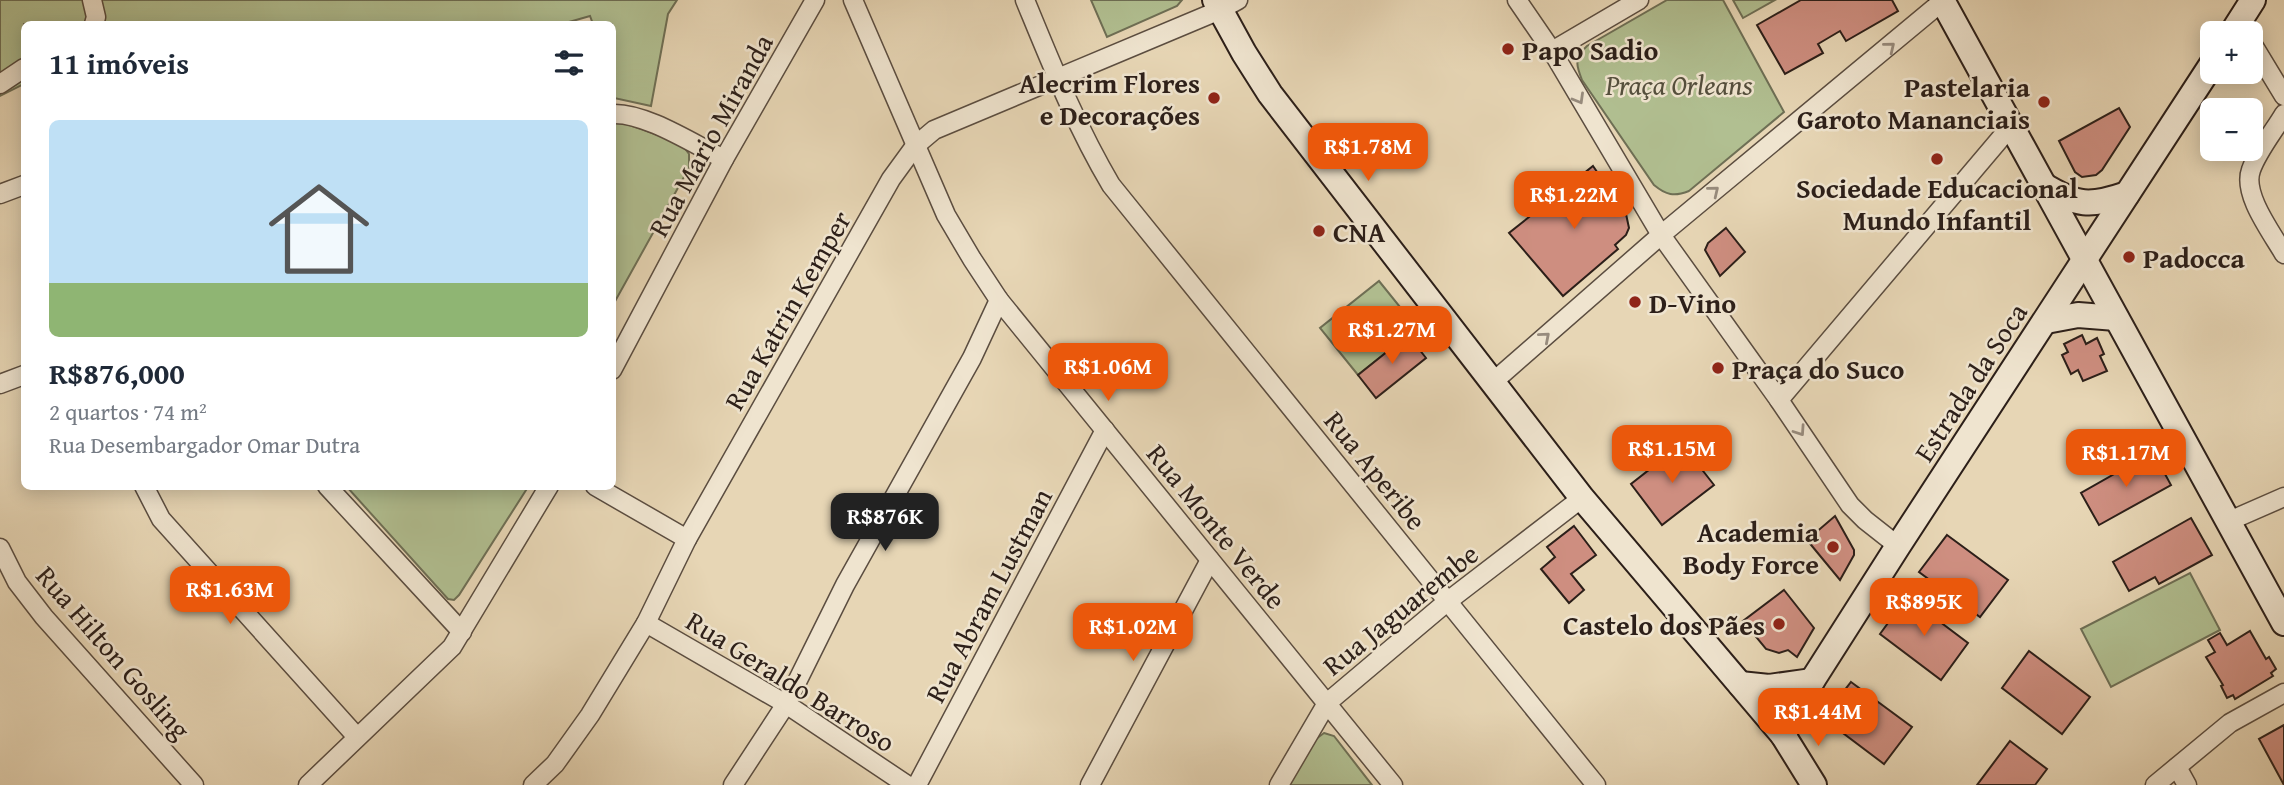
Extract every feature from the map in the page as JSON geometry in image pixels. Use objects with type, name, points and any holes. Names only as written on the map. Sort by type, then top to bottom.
[{"type":"street","points":[[92,0],[95,21]]},
{"type":"street","name":"Rua Mario Miranda","points":[[616,362],[724,159],[815,0]]},
{"type":"street","name":"Rua Monte Verde","points":[[853,0],[946,215],[999,300],[1393,785]]},
{"type":"street","name":"Rua Aperibe","points":[[1025,0],[1058,80],[1092,152],[1111,184],[1597,785]]},
{"type":"street","points":[[1517,0],[1552,51],[1661,235],[1850,505],[1898,546]]},
{"type":"street","points":[[1552,51],[1639,0]]},
{"type":"street","points":[[1493,382],[1661,235],[1943,0],[2284,623]]},
{"type":"street","points":[[2246,21],[2253,0]]},
{"type":"street","points":[[1224,3],[1270,94],[1582,498],[1783,734],[1814,785]]},
{"type":"street","name":"Rua Katrin Kemper","points":[[533,785],[555,764],[590,715],[646,623],[687,539],[891,180],[915,146],[934,130],[1058,80],[1224,3]]},
{"type":"street","points":[[2263,64],[2284,96]]},
{"type":"street","points":[[0,84],[21,70]]},
{"type":"street","name":"Estrada da Soca","points":[[1783,734],[1812,681],[1898,546],[2200,82]]},
{"type":"street","points":[[616,114],[647,120],[724,159]]},
{"type":"street","points":[[2284,114],[2251,169],[2249,180],[2253,199],[2284,254]]},
{"type":"street","points":[[1779,400],[2011,126]]},
{"type":"street","points":[[2043,185],[2065,198],[2084,204],[2104,202],[2127,194]]},
{"type":"street","points":[[0,194],[21,186]]},
{"type":"street","points":[[733,785],[786,704],[845,585],[972,358],[999,300]]},
{"type":"street","points":[[2046,321],[2078,315],[2116,317]]},
{"type":"street","points":[[0,384],[21,376]]},
{"type":"street","name":"Rua Abram Lustman","points":[[917,785],[1105,430]]},
{"type":"street","points":[[146,490],[161,519],[357,737]]},
{"type":"street","points":[[331,490],[462,632]]},
{"type":"street","points":[[308,785],[452,647],[547,490]]},
{"type":"street","points":[[602,490],[687,539]]},
{"type":"street","points":[[2227,522],[2284,497]]},
{"type":"street","name":"Rua Jaguarembe","points":[[1279,785],[1327,703],[1448,601],[1582,498]]},
{"type":"street","name":"Rua Hilton Gosling","points":[[0,548],[18,582],[44,617],[194,785]]},
{"type":"street","points":[[1090,785],[1210,560]]},
{"type":"street","name":"Rua Geraldo Barroso","points":[[646,623],[786,704],[907,785]]},
{"type":"street","points":[[1740,684],[1769,687],[1812,681]]},
{"type":"street","points":[[2155,785],[2230,723],[2284,693]]},
{"type":"street","points":[[2177,767],[2187,785]]},
{"type":"green space","points":[[0,0],[677,0],[668,14],[651,106],[616,98],[616,21],[592,21],[590,16],[572,21],[21,21],[21,86],[0,96]]},
{"type":"green space","points":[[1091,0],[1182,0],[1177,6],[1107,37]]},
{"type":"green space","name":"Praça Orleans","points":[[1667,0],[1723,0],[1784,112],[1689,191],[1679,194],[1666,193],[1654,185],[1582,80],[1578,66],[1578,58],[1587,46]]},
{"type":"green space","points":[[1733,0],[1775,0],[1743,18]]},
{"type":"green space","points":[[616,120],[681,143],[689,154],[689,168],[616,300]]},
{"type":"green space","points":[[1379,281],[1417,328],[1358,375],[1320,328]]},
{"type":"green space","points":[[350,490],[526,490],[459,595],[454,600],[448,599]]},
{"type":"green space","points":[[2190,573],[2220,630],[2111,687],[2081,629]]},
{"type":"green space","points":[[1324,733],[1334,736],[1372,785],[1287,785],[1316,739]]},
{"type":"building","points":[[1801,0],[1892,0],[1898,11],[1846,41],[1840,31],[1818,44],[1823,53],[1785,74],[1757,25]]},
{"type":"building","points":[[2119,108],[2130,127],[2102,170],[2096,175],[2082,177],[2075,172],[2059,141]]},
{"type":"building","points":[[1593,166],[1626,214],[1629,228],[1626,235],[1615,245],[1618,249],[1563,296],[1509,233]]},
{"type":"building","points":[[1726,228],[1745,252],[1720,276],[1705,250],[1708,243]]},
{"type":"building","points":[[1408,335],[1426,358],[1376,398],[1358,375]]},
{"type":"building","points":[[2082,335],[2086,344],[2097,338],[2104,354],[2100,356],[2107,371],[2083,381],[2078,370],[2071,374],[2062,355],[2068,352],[2064,344]]},
{"type":"building","points":[[1682,444],[1714,485],[1662,525],[1631,484]]},
{"type":"building","points":[[2153,452],[2171,485],[2099,525],[2081,493]]},
{"type":"building","name":"Academia Body Force","points":[[1835,516],[1854,550],[1854,555],[1840,580],[1807,540]]},
{"type":"building","points":[[2191,518],[2212,555],[2159,584],[2155,577],[2129,591],[2113,562]]},
{"type":"building","points":[[1574,526],[1596,555],[1571,574],[1584,590],[1569,603],[1541,569],[1555,557],[1547,547]]},
{"type":"building","points":[[1947,535],[2008,580],[1980,617],[1919,572]]},
{"type":"building","name":"Castelo dos Pães","points":[[1784,590],[1814,628],[1797,657],[1788,650],[1779,653],[1766,649],[1743,621]]},
{"type":"building","points":[[1907,597],[1968,643],[1941,680],[1880,634]]},
{"type":"building","points":[[2250,631],[2266,659],[2269,657],[2276,669],[2271,673],[2273,676],[2235,699],[2233,695],[2227,698],[2221,686],[2223,685],[2206,657],[2215,652],[2208,640],[2220,633],[2227,645]]},
{"type":"building","points":[[2029,651],[2090,697],[2062,734],[2002,688]]},
{"type":"building","points":[[1851,682],[1912,727],[1884,764],[1823,718]]},
{"type":"building","points":[[2284,725],[2284,785],[2259,739]]},
{"type":"building","points":[[2010,741],[2047,769],[2035,785],[1977,785]]},
{"type":"place","name":"Papo Sadio","points":[[1508,49]]},
{"type":"place","name":"Alecrim Flores e Decorações","points":[[1214,98]]},
{"type":"place","name":"Pastelaria Garoto Mananciais","points":[[2044,102]]},
{"type":"place","name":"Sociedade Educacional Mundo Infantil","points":[[1937,159]]},
{"type":"place","name":"CNA","points":[[1319,231]]},
{"type":"place","name":"Padocca","points":[[2129,257]]},
{"type":"place","name":"D-Vino","points":[[1635,302]]},
{"type":"place","name":"Praça do Suco","points":[[1718,368]]},
{"type":"place","name":"Academia Body Force","points":[[1833,547]]},
{"type":"place","name":"Castelo dos Pães","points":[[1779,624]]}]
